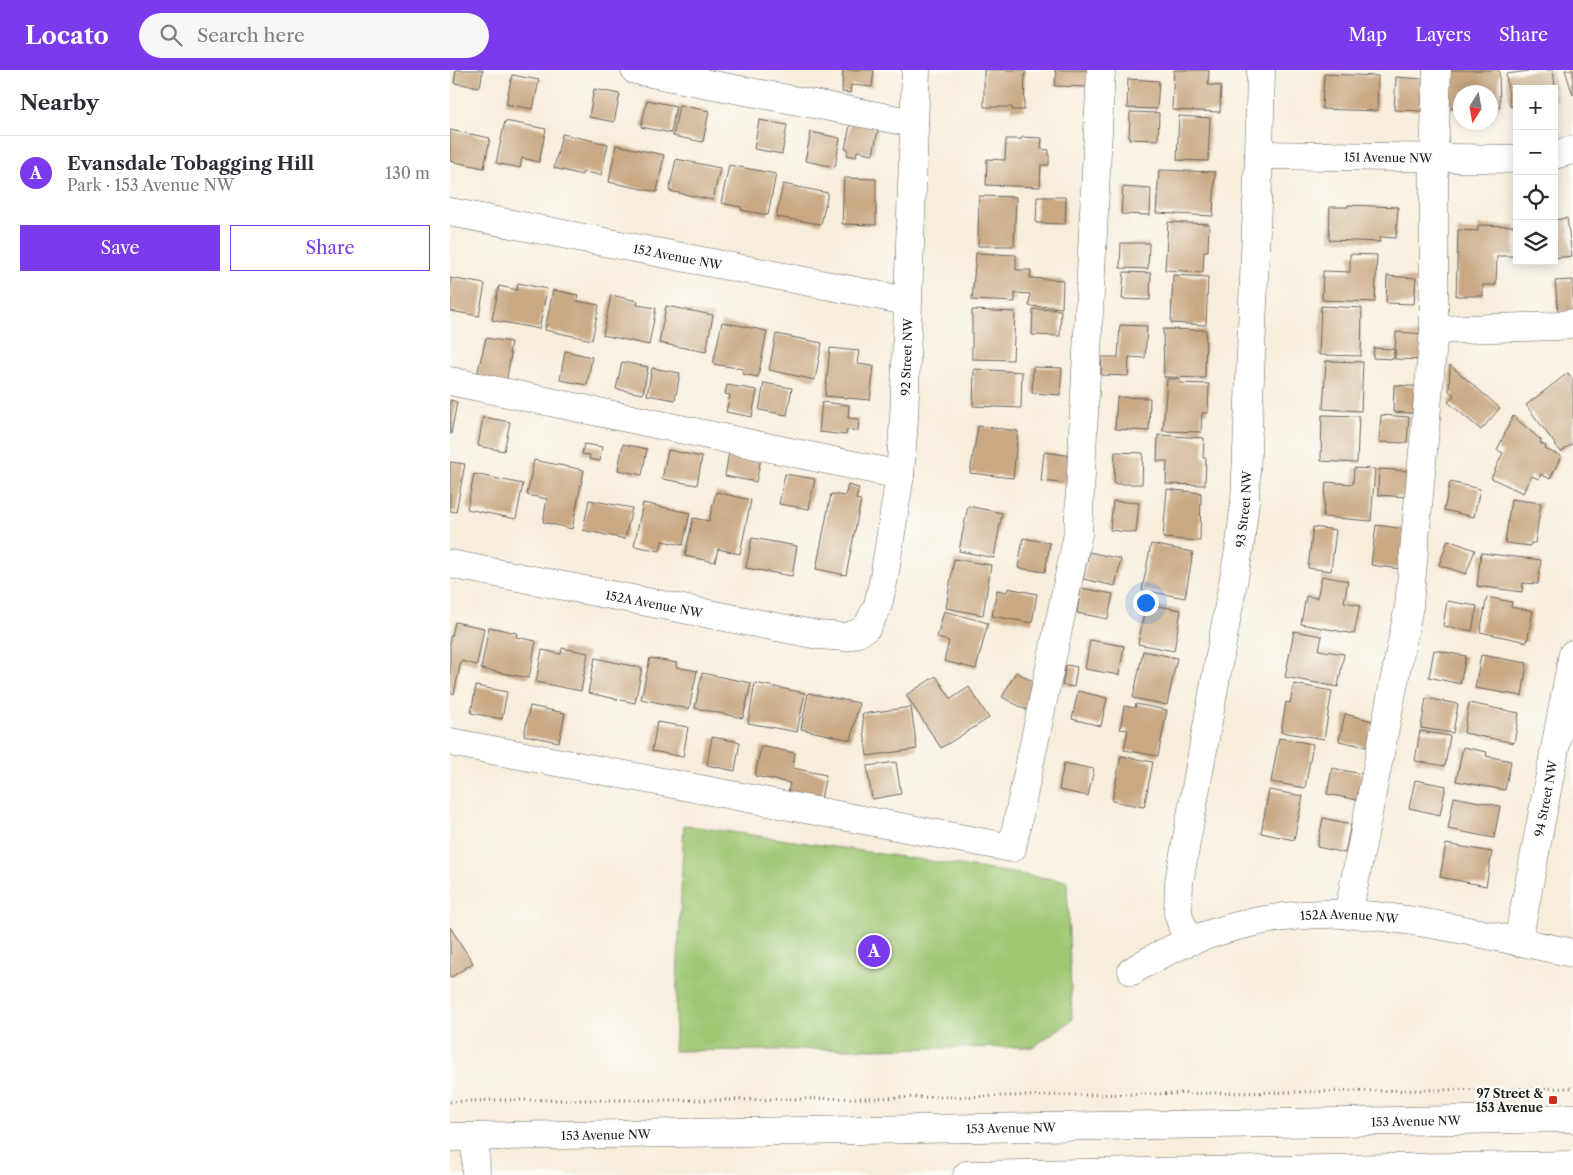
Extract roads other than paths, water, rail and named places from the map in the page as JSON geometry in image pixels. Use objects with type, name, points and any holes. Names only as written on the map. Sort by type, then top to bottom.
[{"type":"street","points":[[635,70],[914,123]]},
{"type":"street","name":"92 Street NW","points":[[858,633],[873,618],[878,605],[900,475],[916,70]]},
{"type":"street","points":[[450,742],[1012,848],[1078,534],[1101,70]]},
{"type":"street","name":"93 Street NW","points":[[1187,941],[1178,913],[1179,882],[1240,544],[1245,501],[1259,155],[1260,70]]},
{"type":"street","points":[[1348,915],[1410,606],[1434,330],[1434,158],[1437,70]]},
{"type":"street","points":[[1558,154],[1573,150]]},
{"type":"street","name":"151 Avenue NW","points":[[1259,155],[1513,159]]},
{"type":"street","name":"152 Avenue NW","points":[[450,212],[907,301]]},
{"type":"street","points":[[1434,330],[1558,326],[1573,323]]},
{"type":"street","points":[[450,381],[900,475]]},
{"type":"street","name":"152A Avenue NW","points":[[450,564],[818,635],[846,637],[858,633]]},
{"type":"street","name":"94 Street NW","points":[[1518,942],[1573,654]]},
{"type":"street","name":"152A Avenue NW","points":[[1132,970],[1168,949],[1187,941],[1256,923],[1295,917],[1348,915],[1397,919],[1573,953]]},
{"type":"street","name":"153 Avenue NW","points":[[463,1137],[1573,1118]]},
{"type":"street","points":[[463,1137],[476,1175]]},
{"type":"street","points":[[967,1175],[1573,1165]]},
{"type":"place","name":"Evansdale Tobagging Hill","points":[[874,951]]},
{"type":"place","name":"97 Street & 153 Avenue","points":[[1553,1100]]}]
